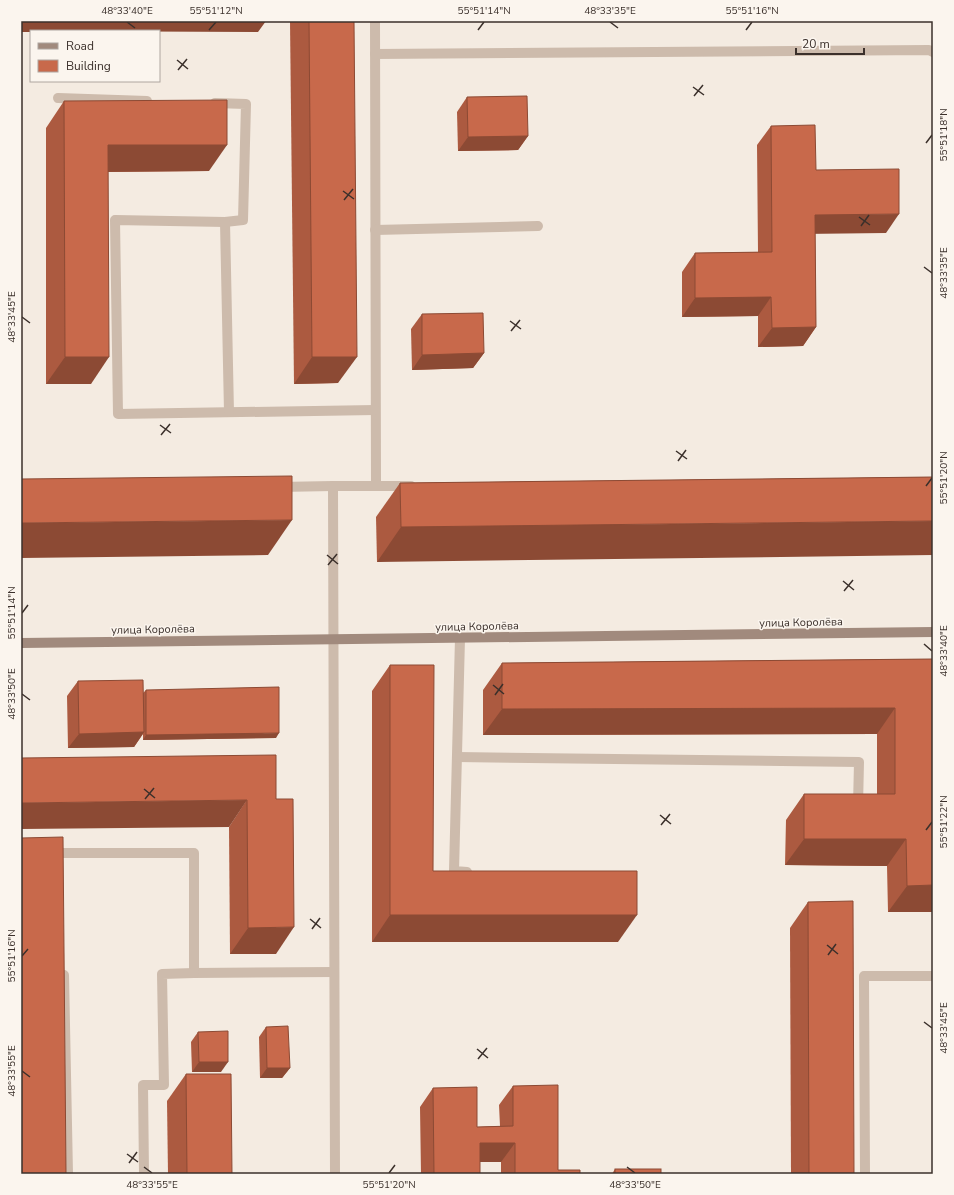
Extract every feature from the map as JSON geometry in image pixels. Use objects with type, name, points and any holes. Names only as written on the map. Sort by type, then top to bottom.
[{"type":"street","name":"улица Королёва","points":[[21,643],[933,632]]},
{"type":"lane","points":[[375,21],[376,486]]},
{"type":"lane","points":[[375,54],[928,50],[933,52]]},
{"type":"lane","points":[[58,98],[160,102]]},
{"type":"lane","points":[[207,103],[246,104],[243,220],[225,222],[115,220],[118,414],[375,410]]},
{"type":"lane","points":[[225,222],[229,412]]},
{"type":"lane","points":[[375,230],[538,226]]},
{"type":"lane","points":[[333,486],[335,1174]]},
{"type":"lane","points":[[271,487],[423,486]]},
{"type":"lane","points":[[460,638],[454,871],[477,872]]},
{"type":"lane","points":[[457,757],[859,762],[858,806]]},
{"type":"lane","points":[[41,854],[61,857],[194,853],[194,973]]},
{"type":"lane","points":[[64,963],[68,1174]]},
{"type":"lane","points":[[144,1174],[143,1085],[164,1085],[162,974],[334,972]]},
{"type":"lane","points":[[865,1174],[864,976],[933,976]]},
{"type":"building","points":[[309,21],[354,21],[357,357],[312,357]]},
{"type":"building","points":[[527,96],[528,136],[468,137],[467,97]]},
{"type":"building","points":[[227,100],[227,145],[108,145],[109,357],[65,357],[64,101]]},
{"type":"building","points":[[815,125],[816,170],[899,169],[899,214],[815,215],[816,327],[772,328],[771,297],[695,298],[695,253],[772,252],[771,126]]},
{"type":"building","points":[[483,313],[484,353],[422,355],[422,314]]},
{"type":"building","points":[[292,476],[292,520],[21,523],[21,479]]},
{"type":"building","points":[[933,477],[933,521],[401,527],[400,483]]},
{"type":"building","points":[[933,659],[933,885],[907,886],[906,839],[804,839],[804,794],[895,794],[895,708],[502,709],[502,663]]},
{"type":"building","points":[[390,665],[434,665],[433,871],[637,871],[637,915],[390,915]]},
{"type":"building","points":[[143,680],[144,732],[79,734],[78,681]]},
{"type":"building","points":[[279,687],[279,733],[146,735],[146,690]]},
{"type":"building","points":[[276,755],[276,799],[293,799],[294,927],[248,928],[247,800],[21,803],[21,758]]},
{"type":"building","points":[[63,837],[66,1174],[21,1174],[21,838]]},
{"type":"building","points":[[853,901],[854,1174],[809,1174],[808,902]]},
{"type":"building","points":[[288,1026],[290,1068],[267,1068],[266,1027]]},
{"type":"building","points":[[228,1031],[228,1062],[199,1062],[198,1032]]},
{"type":"building","points":[[186,1074],[231,1074],[232,1174],[187,1174]]},
{"type":"building","points":[[558,1085],[558,1170],[580,1170],[580,1174],[515,1174],[515,1143],[480,1143],[480,1174],[434,1174],[433,1088],[477,1087],[477,1127],[513,1126],[513,1086]]},
{"type":"building","points":[[615,1169],[661,1169],[661,1174],[615,1174]]}]
